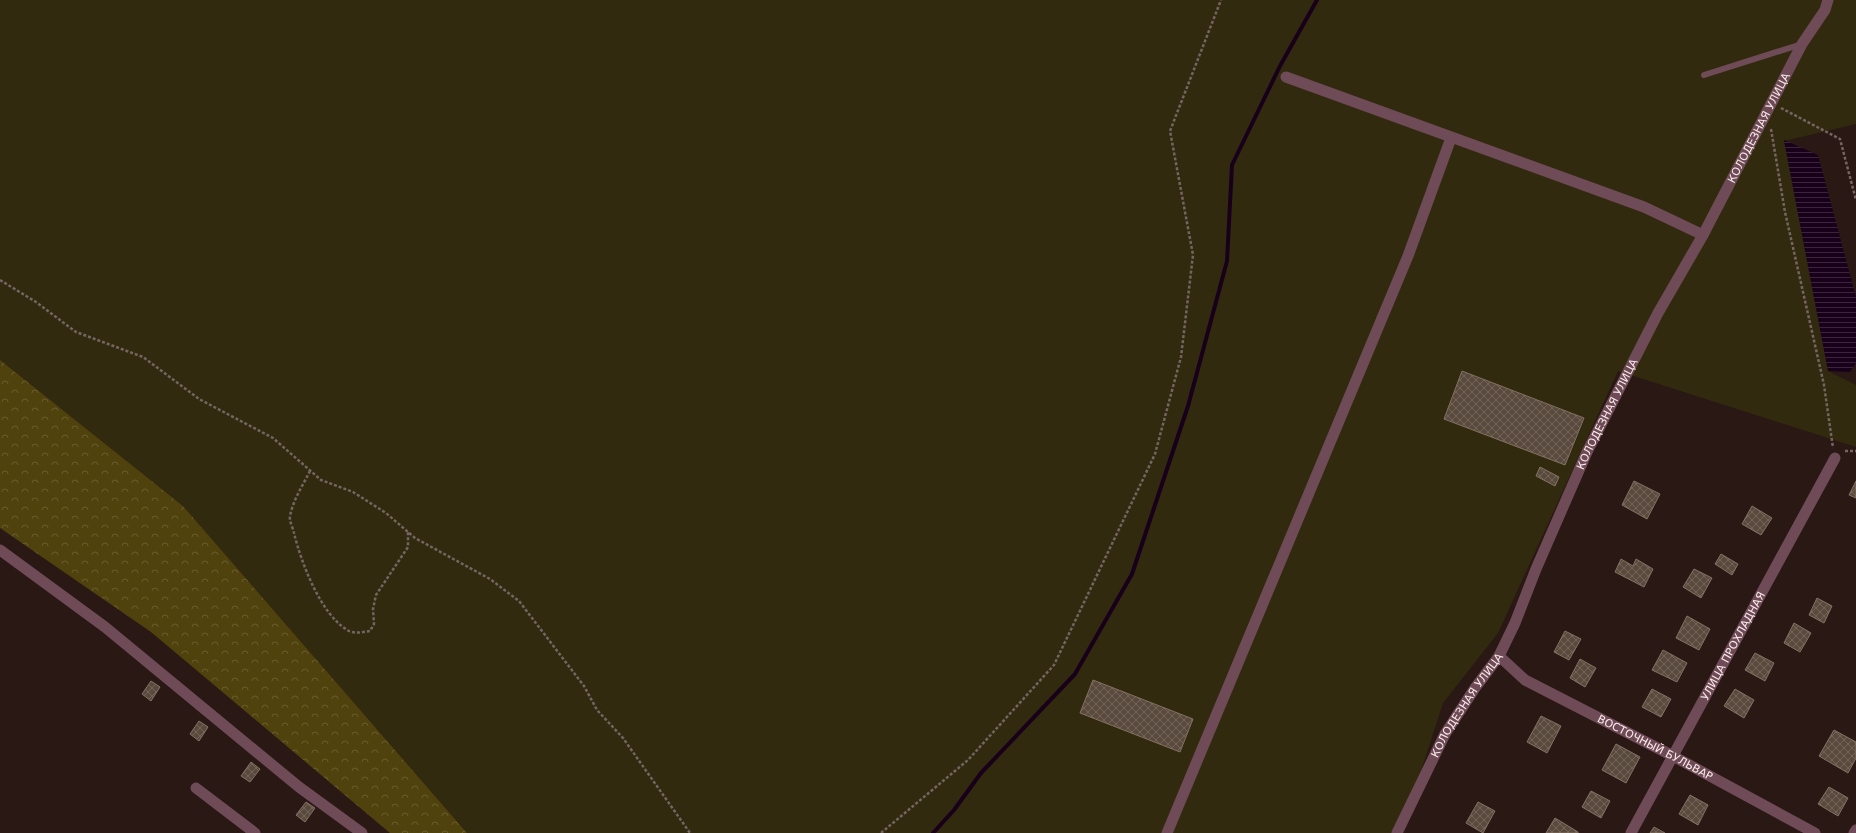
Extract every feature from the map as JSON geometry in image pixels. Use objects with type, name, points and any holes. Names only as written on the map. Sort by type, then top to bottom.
[{"type":"street","name":"КОЛОДЕЗНАЯ УЛИЦА","points":[[1397,833],[1445,734],[1475,688],[1499,656],[1515,623],[1536,569],[1587,452],[1658,313],[1703,235],[1802,44],[1825,10],[1828,0]]},
{"type":"street","points":[[1286,77],[1644,207],[1703,235]]},
{"type":"street","points":[[1167,833],[1408,256],[1451,138]]},
{"type":"street","name":"УЛИЦА ПРОХЛАДНАЯ","points":[[1631,833],[1835,458]]},
{"type":"street","points":[[0,550],[105,627],[299,787],[362,833]]},
{"type":"street","name":"ВОСТОЧНЫЙ БУЛЬВАР","points":[[1499,656],[1525,680],[1673,756],[1815,833]]},
{"type":"street","points":[[196,788],[255,833]]},
{"type":"lane","points":[[1704,75],[1802,44]]},
{"type":"path","points":[[881,833],[968,760],[1054,666],[1155,454],[1181,357],[1193,255],[1170,131],[1221,0]]},
{"type":"path","points":[[1771,104],[1840,139],[1856,200]]},
{"type":"path","points":[[1771,125],[1785,212],[1824,384],[1835,458]]},
{"type":"path","points":[[0,280],[36,302],[76,332],[143,357],[199,399],[273,438],[321,480],[353,492],[386,514],[415,538],[490,579],[518,600],[584,686],[597,710],[623,738],[690,833]]},
{"type":"path","points":[[310,471],[299,491],[290,517],[298,548],[315,592],[337,622],[350,631],[360,633],[370,630],[374,624],[373,609],[376,595],[408,546],[408,531]]},
{"type":"shaded area","points":[[0,0],[1856,0],[1856,124],[1784,141],[1828,371],[1856,385],[1856,447],[1618,371],[1498,633],[1443,703],[1401,833],[467,833],[183,506],[0,360]]},
{"type":"shaded area","points":[[1784,140],[1818,155],[1856,297],[1856,363],[1850,372],[1828,371]]},
{"type":"green space","points":[[0,360],[183,506],[467,833],[390,833],[151,632],[0,528]]},
{"type":"building","points":[[1462,371],[1584,418],[1565,465],[1444,419]]},
{"type":"building","points":[[1540,467],[1559,477],[1555,486],[1536,476]]},
{"type":"building","points":[[1634,481],[1660,494],[1647,519],[1622,505]]},
{"type":"building","points":[[1856,481],[1856,498],[1849,495]]},
{"type":"building","points":[[1752,506],[1772,518],[1761,535],[1742,524]]},
{"type":"building","points":[[1721,554],[1738,564],[1732,575],[1715,564]]},
{"type":"building","points":[[1621,559],[1633,566],[1636,559],[1653,569],[1644,587],[1615,572]]},
{"type":"building","points":[[1694,569],[1712,578],[1701,598],[1683,587]]},
{"type":"building","points":[[1817,598],[1832,606],[1824,623],[1809,615]]},
{"type":"building","points":[[1687,616],[1710,629],[1699,650],[1676,638]]},
{"type":"building","points":[[1794,623],[1811,633],[1800,652],[1784,643]]},
{"type":"building","points":[[1565,631],[1581,639],[1569,660],[1554,652]]},
{"type":"building","points":[[1663,650],[1687,663],[1677,682],[1652,670]]},
{"type":"building","points":[[1755,653],[1774,663],[1765,681],[1745,670]]},
{"type":"building","points":[[1580,659],[1596,668],[1585,687],[1570,678]]},
{"type":"building","points":[[1093,680],[1193,719],[1180,752],[1080,713]]},
{"type":"building","points":[[151,681],[160,687],[151,701],[142,694]]},
{"type":"building","points":[[1652,689],[1671,699],[1661,717],[1642,707]]},
{"type":"building","points":[[1735,689],[1754,700],[1744,718],[1724,706]]},
{"type":"building","points":[[1541,716],[1561,726],[1547,753],[1527,742]]},
{"type":"building","points":[[199,721],[208,727],[199,741],[190,734]]},
{"type":"building","points":[[1834,730],[1856,742],[1856,758],[1848,773],[1819,756]]},
{"type":"building","points":[[1616,744],[1640,757],[1626,783],[1602,770]]},
{"type":"building","points":[[251,762],[260,769],[250,782],[241,776]]},
{"type":"building","points":[[1829,787],[1848,798],[1838,816],[1818,804]]},
{"type":"building","points":[[1591,791],[1610,801],[1601,818],[1582,807]]},
{"type":"building","points":[[1690,795],[1708,805],[1698,825],[1679,814]]},
{"type":"building","points":[[306,802],[315,808],[305,822],[296,815]]},
{"type":"building","points":[[1478,802],[1495,811],[1483,833],[1466,823]]},
{"type":"building","points":[[1555,818],[1578,832],[1578,833],[1546,833]]},
{"type":"building","points":[[1654,827],[1665,833],[1650,833]]},
{"type":"waterway","points":[[933,833],[954,810],[981,773],[1075,674],[1132,574],[1188,406],[1227,261],[1232,165],[1280,66],[1317,0]]}]
